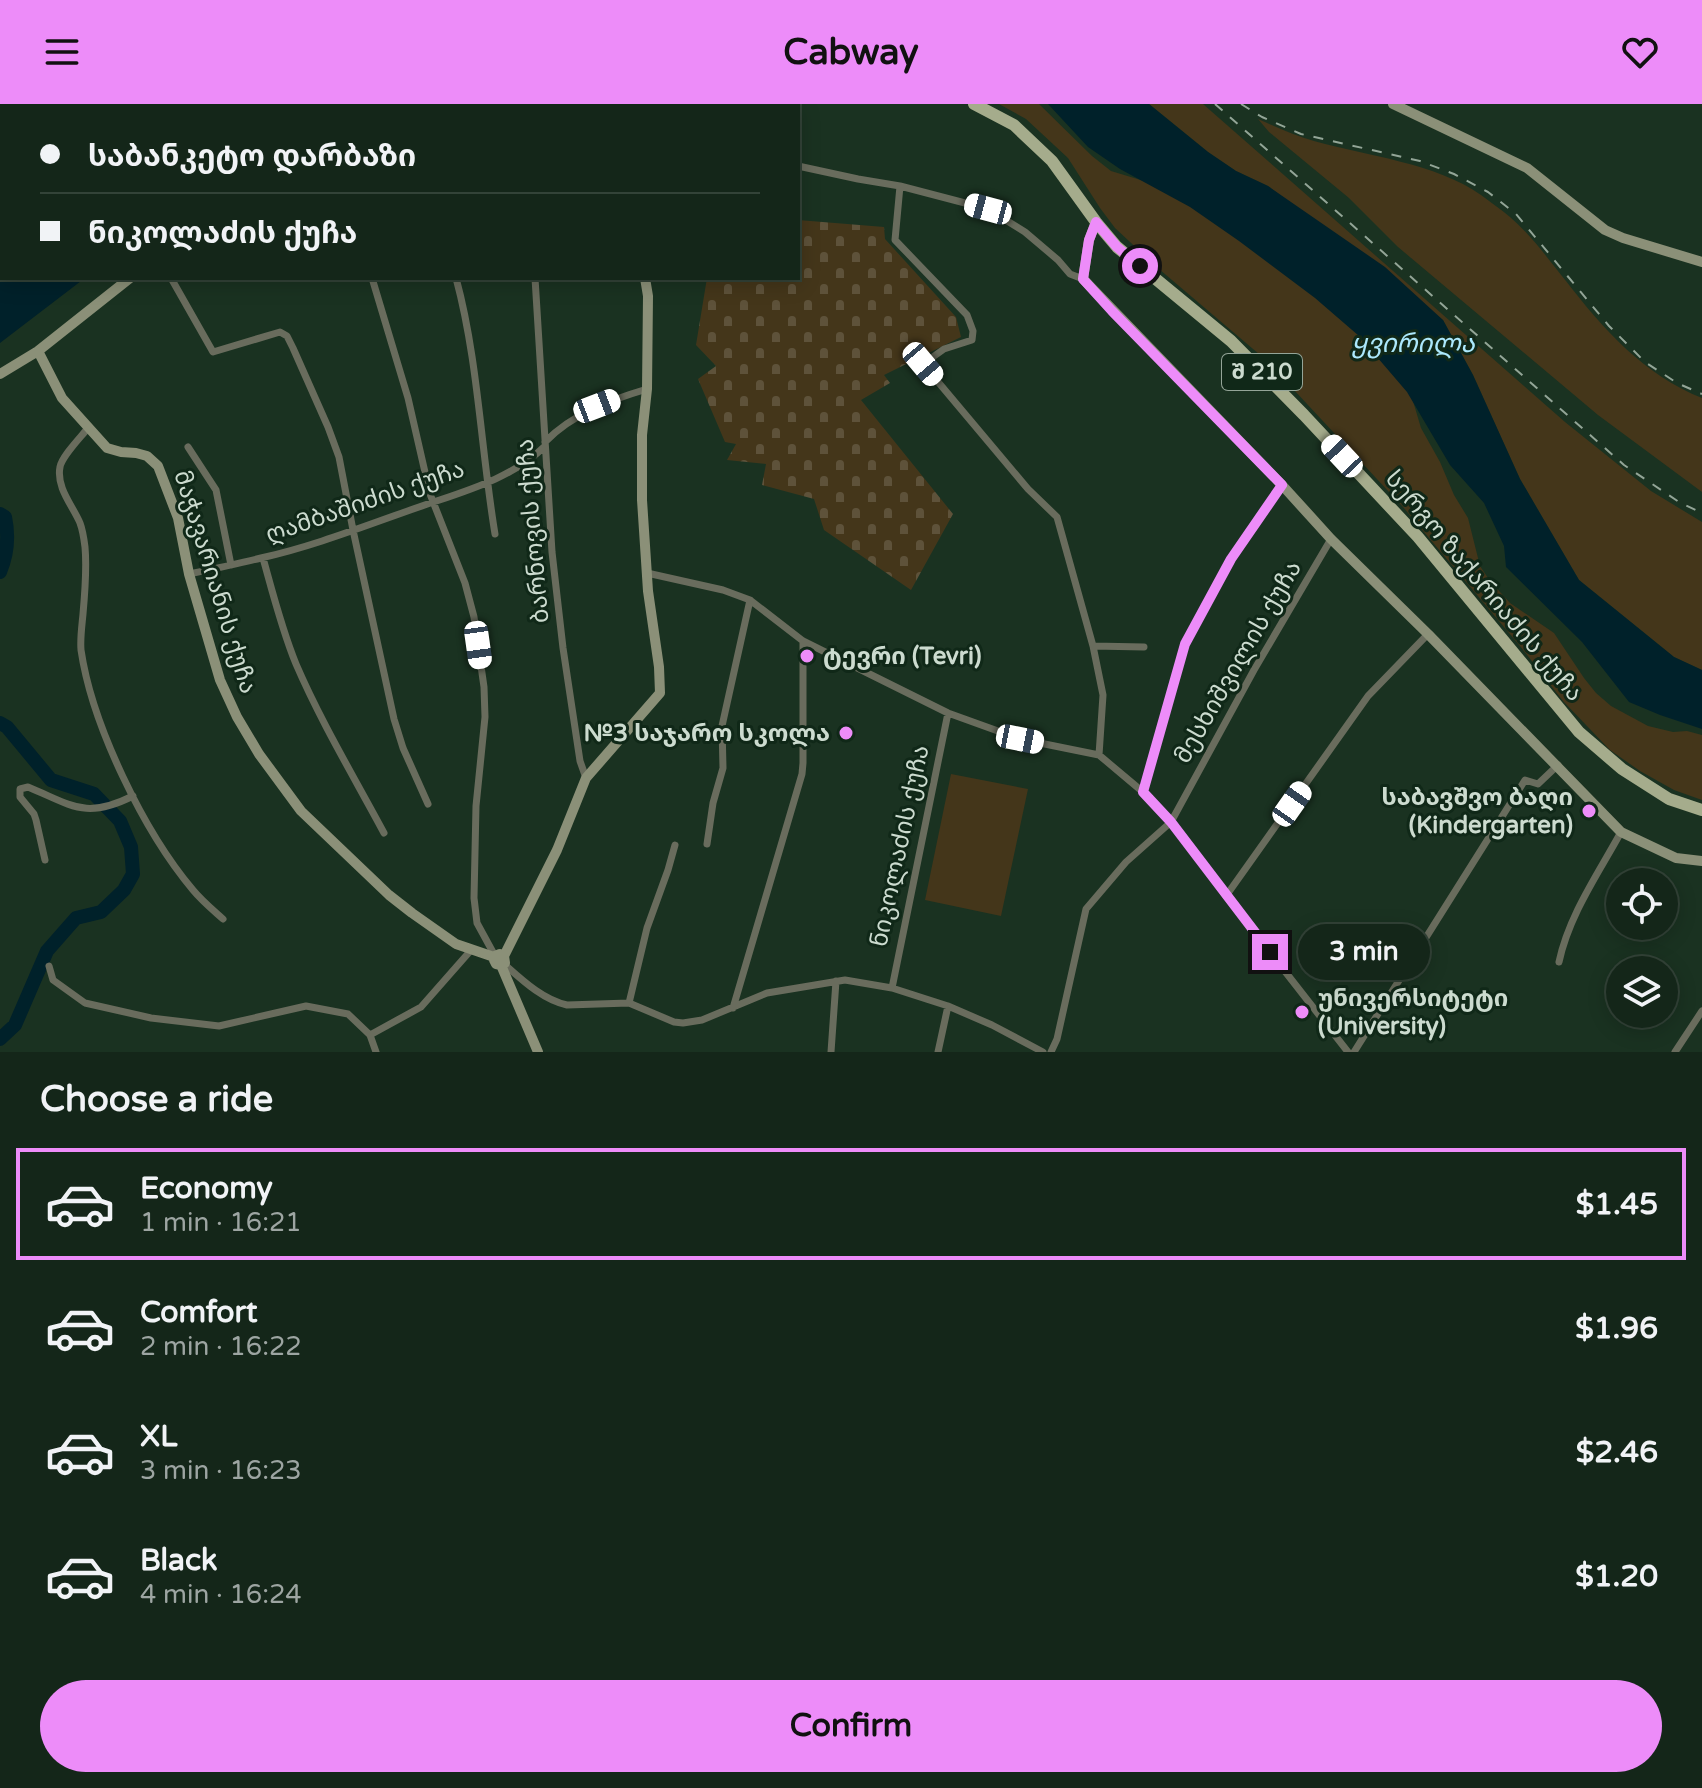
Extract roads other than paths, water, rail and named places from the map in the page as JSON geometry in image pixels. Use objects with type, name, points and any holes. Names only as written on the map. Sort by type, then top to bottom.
[{"type":"main road","name":"სერგო ზაქარიაძის ქუჩა","points":[[974,104],[1014,125],[1052,161],[1117,247],[1231,341],[1304,415],[1418,537],[1579,732],[1622,769],[1657,792],[1702,810]]},
{"type":"street","points":[[29,104],[37,104]]},
{"type":"street","points":[[1393,104],[1527,168],[1605,230],[1702,262]]},
{"type":"street","points":[[1418,115],[1422,104]]},
{"type":"street","points":[[800,166],[900,186],[988,209],[1025,232],[1070,274],[1083,279],[1331,539],[1621,832],[1676,858],[1702,861]]},
{"type":"street","points":[[900,186],[895,240],[967,315],[973,331],[972,340],[944,349],[923,364],[1028,489],[1057,517],[1093,646],[1103,695],[1099,755]]},
{"type":"street","points":[[1083,279],[1089,240],[1096,222]]},
{"type":"street","points":[[0,374],[38,351],[127,280]]},
{"type":"street","points":[[172,280],[213,352],[280,332],[287,336],[335,445],[394,719],[403,748],[428,804]]},
{"type":"street","points":[[373,280],[408,398],[433,502],[472,606],[485,717],[476,806],[474,898],[477,923],[500,960],[538,1052]]},
{"type":"street","points":[[457,280],[475,380],[495,534]]},
{"type":"street","name":"ბარნოვის ქუჩა","points":[[535,280],[552,552],[563,648],[580,761],[586,778]]},
{"type":"street","points":[[500,960],[557,850],[586,778],[660,693],[648,591],[642,487],[642,435],[647,389],[648,296],[645,280]]},
{"type":"street","name":"მაჭავარიანის ქუჩა","points":[[38,351],[62,398],[107,448],[147,456],[158,466],[178,518],[189,574],[220,680],[259,754],[301,811],[389,895],[456,944],[500,960]]},
{"type":"street","name":"ღამბაშიძის ქუჩა","points":[[189,574],[263,558],[353,530],[487,482],[537,455],[552,435],[586,411],[647,389]]},
{"type":"street","points":[[88,428],[60,469],[63,489],[79,521],[85,544],[81,648],[88,685],[112,752],[164,850],[194,891],[223,919]]},
{"type":"street","points":[[188,447],[216,490],[231,565]]},
{"type":"street","points":[[1143,792],[1185,644],[1231,559],[1282,485]]},
{"type":"street","name":"მესხიშვილის ქუჩა","points":[[1051,1052],[1057,1039],[1086,909],[1126,862],[1171,822],[1254,670],[1331,539]]},
{"type":"street","points":[[263,558],[295,663],[384,833]]},
{"type":"street","points":[[647,573],[723,590],[750,600],[803,641],[948,713],[1020,739],[1099,755],[1143,792],[1171,822],[1348,1052]]},
{"type":"street","points":[[707,844],[713,803],[723,768],[722,726],[750,600]]},
{"type":"street","points":[[1226,896],[1368,696],[1428,634]]},
{"type":"street","points":[[733,1008],[802,774],[803,641]]},
{"type":"street","points":[[1093,646],[1144,647]]},
{"type":"street","name":"ნიკოლაძის ქუჩა","points":[[892,988],[948,713]]},
{"type":"street","points":[[1354,1052],[1525,780],[1538,784],[1558,765]]},
{"type":"street","points":[[45,860],[34,814],[20,797],[20,789],[28,787],[74,807],[100,808],[133,796]]},
{"type":"street","points":[[1559,962],[1562,945],[1579,907],[1621,832]]},
{"type":"street","points":[[629,1003],[647,928],[675,845]]},
{"type":"street","points":[[370,1035],[421,1007],[472,949]]},
{"type":"street","points":[[500,960],[529,985],[560,1004],[629,1003],[683,1023],[702,1020],[767,993],[836,981],[892,988],[948,1006],[1043,1052]]},
{"type":"street","points":[[49,966],[53,980],[85,1003],[151,1018],[219,1026],[306,1006],[348,1014],[370,1035],[376,1052]]},
{"type":"street","points":[[831,1052],[836,981]]},
{"type":"street","points":[[938,1052],[948,1006]]},
{"type":"street","points":[[1675,1052],[1702,1011]]},
{"type":"water","name":"ყვირილა","points":[[1048,104],[1149,104],[1208,152],[1236,171],[1268,186],[1385,267],[1443,320],[1473,375],[1520,479],[1579,580],[1674,657],[1702,670],[1702,729],[1629,702],[1582,642],[1506,567],[1504,546],[1484,503],[1450,465],[1407,392],[1359,336],[1315,298],[1239,241],[1190,207],[1120,169],[1088,147]]},
{"type":"water","points":[[0,280],[82,280],[0,343]]},
{"type":"waterway","points":[[0,514],[5,517],[7,538],[0,572]]},
{"type":"waterway","points":[[0,723],[7,727],[51,780],[94,794],[120,821],[131,847],[133,874],[124,890],[101,912],[76,918],[47,951],[15,1025],[0,1039]]},
{"type":"railway","points":[[1215,104],[1624,465],[1679,502],[1702,513]]},
{"type":"railway","points":[[1241,104],[1301,134],[1420,161],[1488,192],[1516,214],[1609,326],[1645,362],[1677,383],[1702,394]]},
{"type":"place","name":"ტევრი (Tevri)","points":[[807,656]]},
{"type":"place","name":"№3 საჯარო სკოლა","points":[[846,733]]},
{"type":"place","name":"საბავშვო ბაღი (Kindergarten)","points":[[1589,811]]},
{"type":"place","name":"უნივერსიტეტი (University)","points":[[1302,1012]]}]
